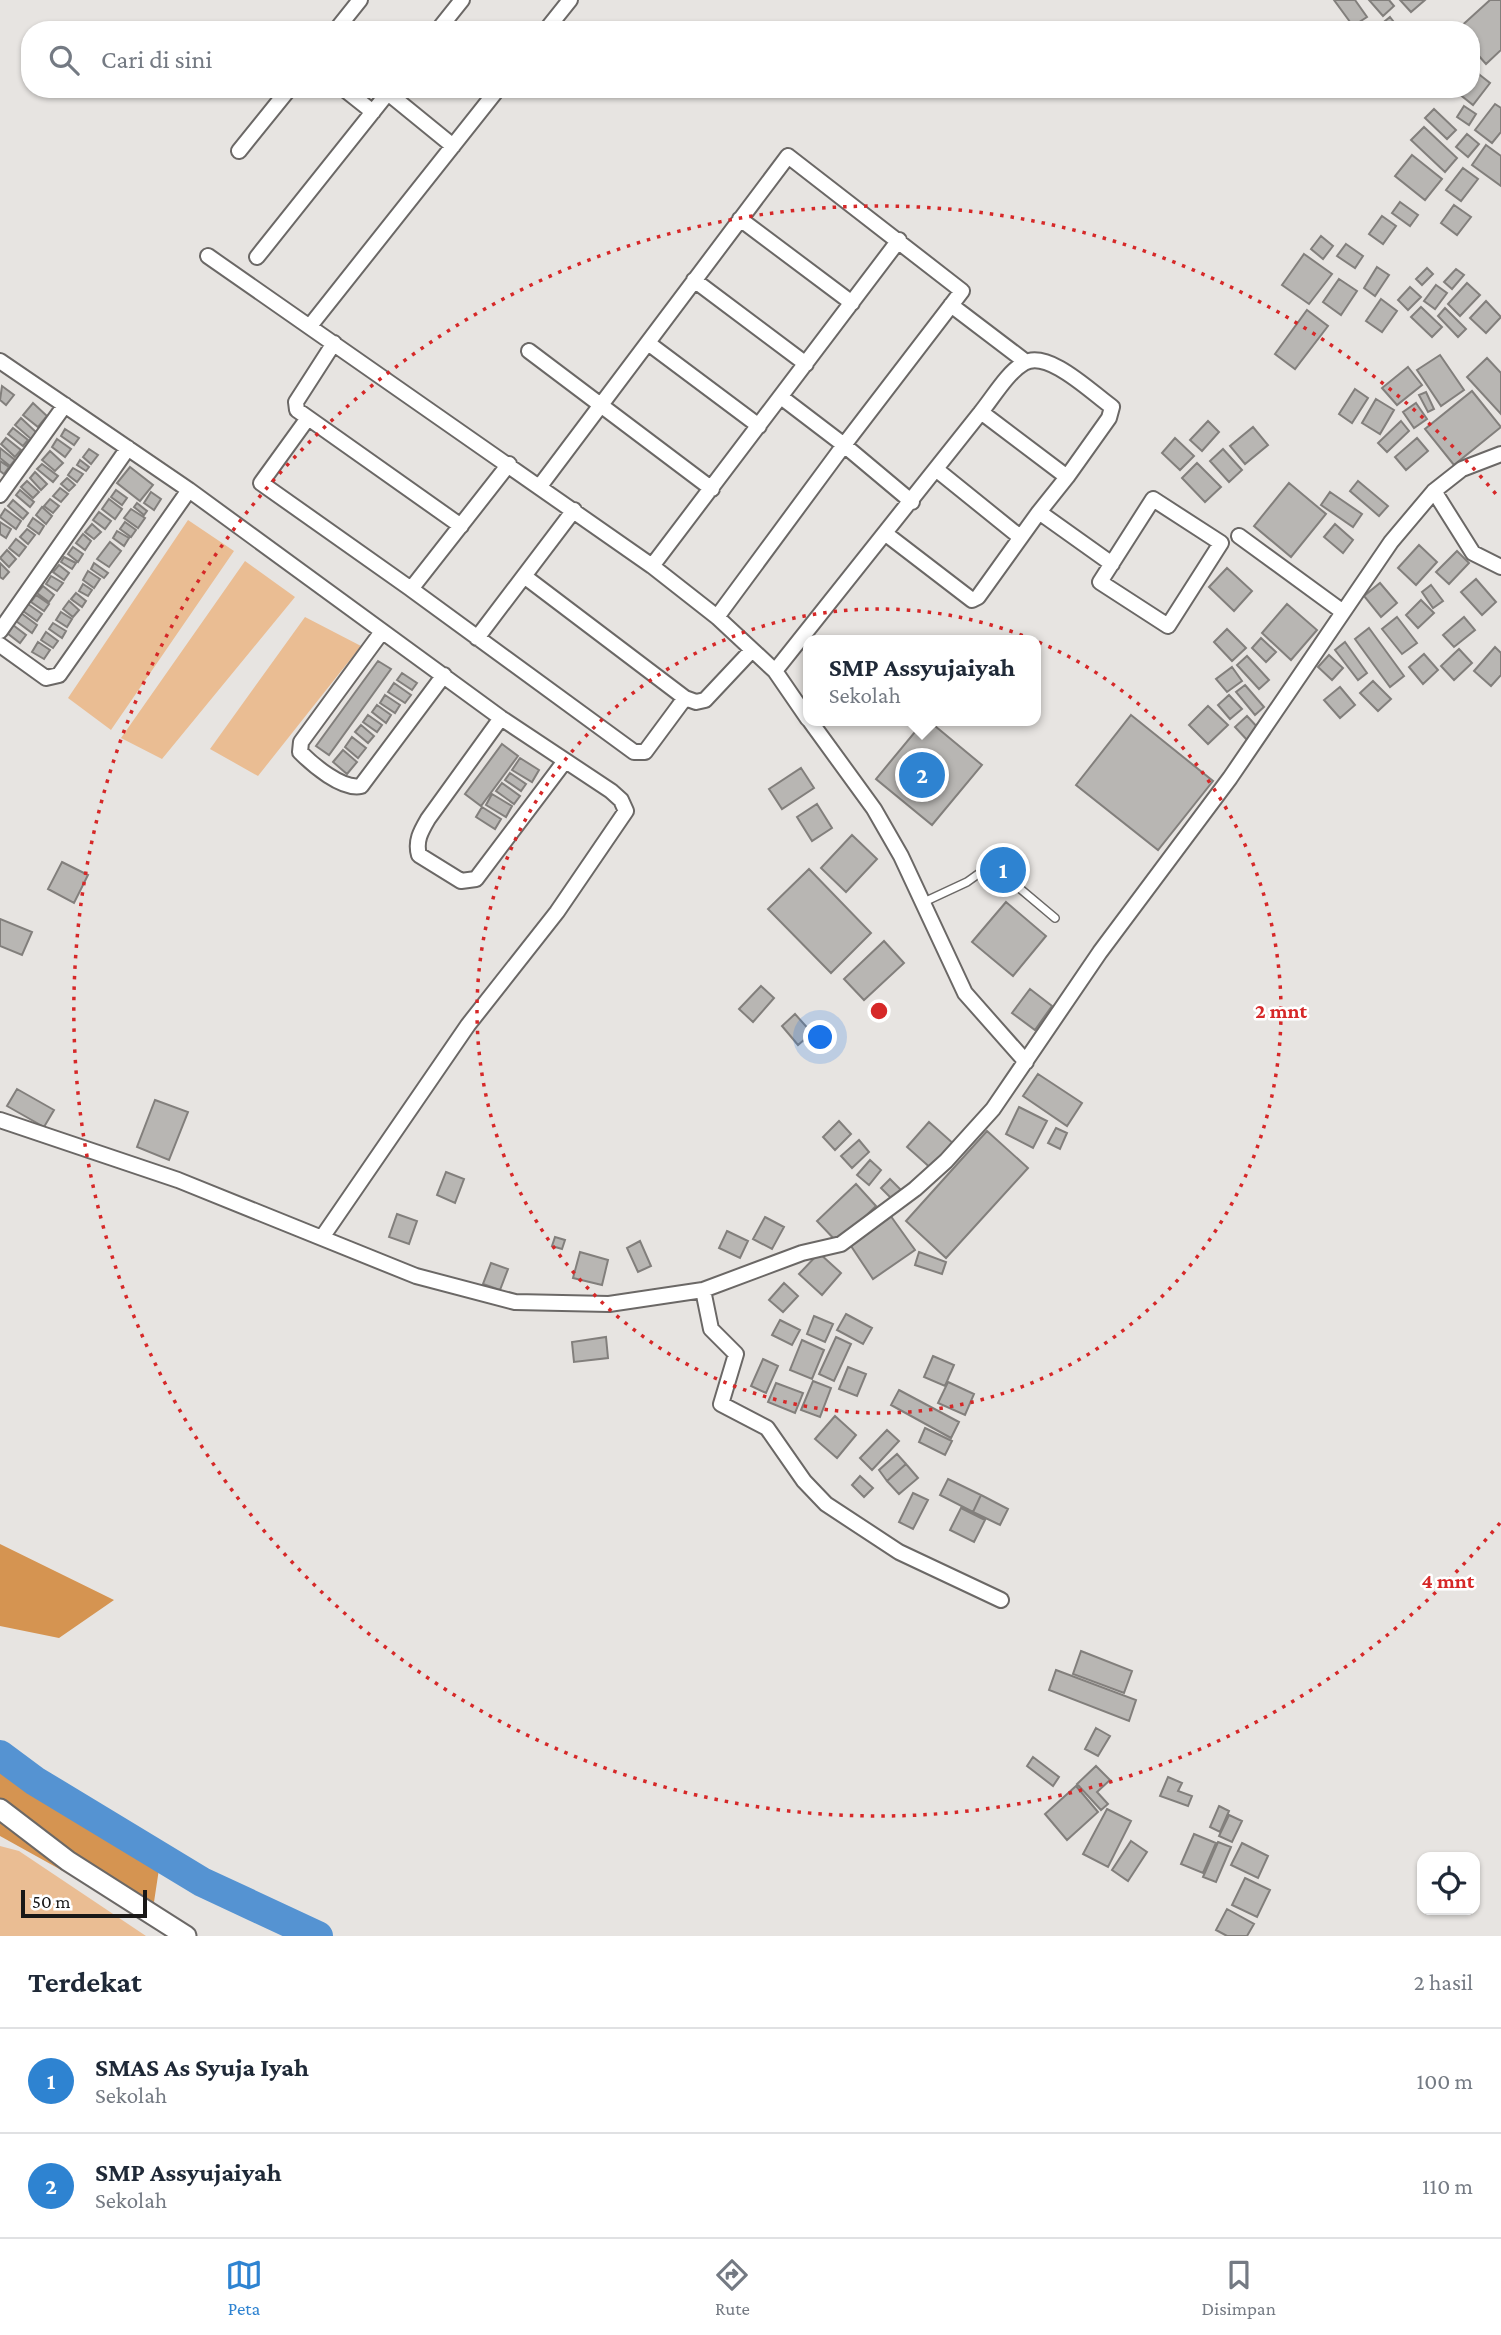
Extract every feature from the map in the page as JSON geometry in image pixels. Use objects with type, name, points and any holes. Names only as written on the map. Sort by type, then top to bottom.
[{"type":"street","points":[[345,21],[360,0]]},
{"type":"street","points":[[445,21],[462,0]]},
{"type":"street","points":[[553,21],[570,0]]},
{"type":"street","points":[[239,151],[282,98]]},
{"type":"street","points":[[355,98],[373,112]]},
{"type":"street","points":[[257,257],[384,98]]},
{"type":"street","points":[[397,98],[453,146]]},
{"type":"street","points":[[310,326],[491,98]]},
{"type":"street","points":[[540,486],[788,156],[962,291],[717,617]]},
{"type":"street","points":[[740,219],[852,303]]},
{"type":"street","points":[[652,566],[899,240]]},
{"type":"street","points":[[208,256],[652,566],[717,617],[775,671],[803,711]]},
{"type":"street","points":[[694,280],[806,364]]},
{"type":"street","points":[[951,304],[1026,362]]},
{"type":"street","points":[[648,342],[759,426]]},
{"type":"street","points":[[334,343],[296,402],[297,410],[460,526]]},
{"type":"street","points":[[529,351],[712,489]]},
{"type":"street","points":[[804,635],[1015,370],[1026,362],[1037,359],[1050,362],[1112,407],[1109,418],[978,597],[972,600],[886,534]]},
{"type":"street","points":[[1,364],[128,447],[501,718],[611,791],[621,800],[626,811],[557,912],[468,1025],[323,1236]]},
{"type":"street","points":[[781,397],[912,502]]},
{"type":"street","points":[[0,495],[65,405]]},
{"type":"street","points":[[981,412],[1066,477]]},
{"type":"street","points":[[308,418],[261,484],[411,589],[634,752],[645,752],[685,698]]},
{"type":"street","points":[[0,631],[128,447]]},
{"type":"street","points":[[0,1120],[178,1180],[323,1236],[416,1276],[515,1302],[609,1304],[703,1290],[802,1253],[842,1244],[881,1217],[946,1161],[993,1109],[1100,952],[1230,778],[1391,542],[1434,491],[1462,469],[1501,454]]},
{"type":"street","points":[[411,589],[509,464]]},
{"type":"street","points":[[937,470],[1020,537]]},
{"type":"street","points":[[0,645],[46,678],[59,675],[189,490]]},
{"type":"street","points":[[1434,491],[1473,553],[1501,567]]},
{"type":"street","points":[[1153,499],[1221,543],[1168,626],[1100,582],[1111,564],[1153,499]]},
{"type":"street","points":[[477,638],[574,510]]},
{"type":"street","points":[[1039,512],[1111,564]]},
{"type":"street","points":[[1239,536],[1343,612]]},
{"type":"street","points":[[524,576],[685,698],[696,702],[705,700],[752,650]]},
{"type":"street","points":[[381,632],[301,742],[300,752],[309,761],[343,783],[354,787],[361,786],[444,676]]},
{"type":"street","points":[[775,671],[803,636]]},
{"type":"street","points":[[501,718],[428,818],[419,834],[419,855],[461,881],[476,879],[565,761]]},
{"type":"street","points":[[813,726],[874,809],[923,902],[965,993],[1026,1062]]},
{"type":"street","points":[[703,1290],[711,1329],[736,1354],[721,1404],[767,1428],[804,1481],[826,1504],[899,1552],[1001,1600]]},
{"type":"street","points":[[0,1809],[68,1861],[186,1936]]},
{"type":"lane","points":[[923,902],[967,882],[981,872],[999,871],[1055,918]]},
{"type":"shaded area","points":[[188,520],[234,551],[111,730],[68,698]]},
{"type":"shaded area","points":[[245,561],[295,597],[162,759],[121,738]]},
{"type":"shaded area","points":[[305,617],[361,646],[258,776],[210,749]]},
{"type":"shaded area","points":[[0,1544],[114,1600],[59,1638],[0,1626]]},
{"type":"shaded area","points":[[0,1768],[159,1869],[154,1902],[90,1886],[0,1836]]},
{"type":"shaded area","points":[[0,1846],[19,1851],[146,1936],[0,1936]]},
{"type":"building","points":[[1334,0],[1355,0],[1367,17],[1361,21],[1349,21]]},
{"type":"building","points":[[1369,0],[1389,0],[1394,6],[1383,16]]},
{"type":"building","points":[[1400,0],[1425,0],[1411,12]]},
{"type":"building","points":[[1490,0],[1501,0],[1501,50],[1486,64],[1480,57],[1480,21],[1467,21]]},
{"type":"building","points":[[1480,75],[1490,83],[1480,96]]},
{"type":"building","points":[[1464,98],[1478,98],[1473,105]]},
{"type":"building","points":[[1495,104],[1501,108],[1501,132],[1492,143],[1475,130]]},
{"type":"building","points":[[1464,106],[1476,114],[1469,125],[1457,117]]},
{"type":"building","points":[[1434,109],[1456,130],[1447,139],[1425,118]]},
{"type":"building","points":[[1424,127],[1457,158],[1445,172],[1411,140]]},
{"type":"building","points":[[1467,134],[1479,144],[1468,157],[1456,147]]},
{"type":"building","points":[[1486,145],[1501,156],[1501,186],[1472,165]]},
{"type":"building","points":[[1412,155],[1442,179],[1425,200],[1395,176]]},
{"type":"building","points":[[1463,168],[1478,179],[1461,201],[1446,190]]},
{"type":"building","points":[[1400,202],[1418,215],[1410,226],[1392,213]]},
{"type":"building","points":[[1454,205],[1471,217],[1457,235],[1441,223]]},
{"type":"building","points":[[1382,216],[1396,226],[1383,244],[1369,234]]},
{"type":"building","points":[[1321,236],[1333,246],[1323,259],[1311,249]]},
{"type":"building","points":[[1346,244],[1363,256],[1355,268],[1337,256]]},
{"type":"building","points":[[1304,254],[1332,274],[1309,304],[1282,285]]},
{"type":"building","points":[[1377,267],[1389,275],[1375,296],[1364,288]]},
{"type":"building","points":[[1427,268],[1433,274],[1422,285],[1416,279]]},
{"type":"building","points":[[1456,269],[1464,275],[1452,289],[1444,282]]},
{"type":"building","points":[[1339,279],[1357,291],[1341,315],[1323,302]]},
{"type":"building","points":[[1467,283],[1480,295],[1460,316],[1448,304]]},
{"type":"building","points":[[1436,285],[1447,293],[1435,309],[1424,301]]},
{"type":"building","points":[[1410,287],[1421,297],[1408,310],[1398,300]]},
{"type":"building","points":[[1381,299],[1397,311],[1382,332],[1366,321]]},
{"type":"building","points":[[1486,301],[1501,317],[1486,333],[1470,318]]},
{"type":"building","points":[[1421,307],[1442,327],[1432,337],[1411,317]]},
{"type":"building","points":[[1445,308],[1466,329],[1458,337],[1438,316]]},
{"type":"building","points":[[1307,310],[1328,326],[1295,369],[1275,354]]},
{"type":"building","points":[[1440,355],[1464,390],[1441,406],[1417,370]]},
{"type":"building","points":[[1487,358],[1501,373],[1501,414],[1467,377]]},
{"type":"building","points":[[1408,367],[1422,385],[1397,405],[1382,388]]},
{"type":"building","points":[[2,386],[14,395],[6,405],[0,400]]},
{"type":"building","points":[[1355,389],[1368,398],[1352,423],[1339,414]]},
{"type":"building","points":[[1472,391],[1501,427],[1454,465],[1425,429]]},
{"type":"building","points":[[1426,392],[1434,409],[1428,412],[1419,395]]},
{"type":"building","points":[[1376,399],[1394,410],[1380,434],[1362,423]]},
{"type":"building","points":[[33,403],[47,416],[38,427],[23,415]]},
{"type":"building","points":[[1416,403],[1427,419],[1414,428],[1403,412]]},
{"type":"building","points":[[21,418],[37,433],[31,439],[15,425]]},
{"type":"building","points":[[1208,421],[1219,432],[1202,451],[1190,440]]},
{"type":"building","points":[[1401,421],[1409,431],[1387,452],[1378,443]]},
{"type":"building","points":[[1253,427],[1268,445],[1245,464],[1230,446]]},
{"type":"building","points":[[13,428],[28,440],[23,446],[8,434]]},
{"type":"building","points":[[65,429],[79,438],[74,445],[61,436]]},
{"type":"building","points":[[6,438],[21,450],[15,457],[1,444]]},
{"type":"building","points":[[1175,438],[1194,456],[1180,470],[1162,453]]},
{"type":"building","points":[[1417,438],[1428,451],[1406,470],[1395,457]]},
{"type":"building","points":[[57,439],[71,449],[65,457],[52,447]]},
{"type":"building","points":[[0,448],[15,460],[10,466],[0,458]]},
{"type":"building","points":[[89,449],[98,455],[91,464],[83,457]]},
{"type":"building","points":[[1223,449],[1242,470],[1229,482],[1210,461]]},
{"type":"building","points":[[50,451],[63,463],[55,471],[42,460]]},
{"type":"building","points":[[80,460],[89,467],[86,471],[77,465]]},
{"type":"building","points":[[0,461],[9,467],[4,474],[0,471]]},
{"type":"building","points":[[1197,463],[1221,487],[1205,502],[1182,478]]},
{"type":"building","points":[[42,464],[58,476],[53,482],[37,469]]},
{"type":"building","points":[[130,467],[153,485],[140,501],[117,483]]},
{"type":"building","points":[[73,468],[83,474],[77,482],[68,475]]},
{"type":"building","points":[[35,472],[47,484],[41,490],[30,478]]},
{"type":"building","points":[[67,478],[75,485],[69,491],[61,484]]},
{"type":"building","points":[[27,481],[39,492],[33,498],[21,487]]},
{"type":"building","points":[[1358,481],[1388,506],[1379,516],[1350,491]]},
{"type":"building","points":[[1289,483],[1326,514],[1291,557],[1254,526]]},
{"type":"building","points":[[60,488],[68,494],[61,502],[53,496]]},
{"type":"building","points":[[20,490],[34,502],[30,507],[16,495]]},
{"type":"building","points":[[116,490],[127,498],[122,505],[111,497]]},
{"type":"building","points":[[151,492],[161,499],[154,510],[144,503]]},
{"type":"building","points":[[1330,492],[1362,514],[1353,527],[1321,505]]},
{"type":"building","points":[[50,499],[59,506],[53,513],[44,506]]},
{"type":"building","points":[[109,499],[122,509],[115,519],[102,509]]},
{"type":"building","points":[[13,500],[28,513],[23,519],[8,506]]},
{"type":"building","points":[[137,503],[147,511],[144,515],[134,507]]},
{"type":"building","points":[[42,507],[52,516],[46,524],[36,515]]},
{"type":"building","points":[[5,509],[21,521],[16,529],[0,517]]},
{"type":"building","points":[[131,509],[145,518],[138,528],[124,518]]},
{"type":"building","points":[[99,512],[111,521],[105,529],[93,520]]},
{"type":"building","points":[[33,518],[44,526],[39,534],[28,526]]},
{"type":"building","points":[[0,522],[11,529],[6,538],[0,534]]},
{"type":"building","points":[[125,522],[136,530],[131,537],[120,529]]},
{"type":"building","points":[[92,524],[101,532],[94,539],[85,532]]},
{"type":"building","points":[[1335,524],[1353,540],[1343,553],[1324,537]]},
{"type":"building","points":[[27,529],[35,535],[28,544],[20,537]]},
{"type":"building","points":[[117,531],[129,538],[124,546],[113,538]]},
{"type":"building","points":[[83,534],[91,541],[85,550],[76,543]]},
{"type":"building","points":[[16,539],[26,547],[19,556],[9,548]]},
{"type":"building","points":[[110,542],[121,551],[109,567],[97,559]]},
{"type":"building","points":[[1419,545],[1437,562],[1416,585],[1398,568]]},
{"type":"building","points":[[73,547],[83,554],[78,562],[68,554]]},
{"type":"building","points":[[7,550],[16,559],[9,567],[0,558]]},
{"type":"building","points":[[1457,551],[1469,563],[1449,584],[1436,572]]},
{"type":"building","points":[[64,557],[76,563],[72,569],[61,562]]},
{"type":"building","points":[[0,563],[9,572],[3,579],[0,577]]},
{"type":"building","points":[[94,563],[108,573],[104,578],[91,569]]},
{"type":"building","points":[[59,565],[69,573],[64,580],[53,572]]},
{"type":"building","points":[[1227,568],[1252,591],[1234,611],[1209,587]]},
{"type":"building","points":[[88,571],[100,579],[94,588],[83,580]]},
{"type":"building","points":[[51,576],[63,583],[57,591],[46,584]]},
{"type":"building","points":[[1476,579],[1496,602],[1482,615],[1461,592]]},
{"type":"building","points":[[1380,583],[1397,603],[1381,617],[1364,596]]},
{"type":"building","points":[[83,584],[92,590],[88,596],[79,591]]},
{"type":"building","points":[[1431,585],[1443,601],[1433,608],[1422,592]]},
{"type":"building","points":[[43,586],[54,595],[49,602],[37,593]]},
{"type":"building","points":[[76,593],[86,601],[82,607],[71,599]]},
{"type":"building","points":[[36,595],[49,604],[44,611],[31,602]]},
{"type":"building","points":[[1421,600],[1434,613],[1418,628],[1406,615]]},
{"type":"building","points":[[69,601],[79,610],[73,617],[63,609]]},
{"type":"building","points":[[28,604],[42,614],[37,621],[23,611]]},
{"type":"building","points":[[1287,604],[1317,630],[1291,660],[1262,633]]},
{"type":"building","points":[[61,612],[72,619],[67,627],[56,620]]},
{"type":"building","points":[[21,613],[37,625],[32,633],[16,621]]},
{"type":"building","points":[[1397,617],[1417,643],[1402,654],[1382,629]]},
{"type":"building","points":[[1464,617],[1475,630],[1454,647],[1443,635]]},
{"type":"building","points":[[53,623],[66,631],[62,638],[49,629]]},
{"type":"building","points":[[13,625],[26,635],[20,643],[7,633]]},
{"type":"building","points":[[1369,628],[1404,676],[1390,687],[1355,639]]},
{"type":"building","points":[[1227,629],[1246,648],[1232,661],[1214,642]]},
{"type":"building","points":[[46,632],[58,641],[53,648],[41,640]]},
{"type":"building","points":[[1261,638],[1276,652],[1266,662],[1252,648]]},
{"type":"building","points":[[38,642],[50,650],[44,659],[32,652]]},
{"type":"building","points":[[1345,642],[1367,673],[1358,680],[1335,650]]},
{"type":"building","points":[[1495,647],[1501,653],[1501,675],[1491,686],[1474,671]]},
{"type":"building","points":[[1459,649],[1472,663],[1454,680],[1441,666]]},
{"type":"building","points":[[1424,654],[1438,670],[1423,684],[1409,667]]},
{"type":"building","points":[[1329,655],[1343,668],[1332,680],[1318,667]]},
{"type":"building","points":[[1247,656],[1269,680],[1259,689],[1237,665]]},
{"type":"building","points":[[378,661],[391,669],[329,755],[316,746]]},
{"type":"building","points":[[1232,667],[1242,681],[1227,692],[1216,679]]},
{"type":"building","points":[[402,673],[417,683],[412,690],[397,680]]},
{"type":"building","points":[[1373,681],[1391,699],[1378,711],[1360,693]]},
{"type":"building","points":[[394,683],[411,695],[405,703],[388,692]]},
{"type":"building","points":[[1245,685],[1264,707],[1255,715],[1236,692]]},
{"type":"building","points":[[1340,687],[1355,705],[1340,718],[1324,700]]},
{"type":"building","points":[[385,695],[400,705],[395,713],[380,703]]},
{"type":"building","points":[[1229,695],[1242,709],[1230,719],[1218,705]]},
{"type":"building","points":[[377,705],[391,715],[386,723],[372,712]]},
{"type":"building","points":[[1208,706],[1228,725],[1208,744],[1189,725]]},
{"type":"building","points":[[368,715],[382,725],[377,732],[363,722]]},
{"type":"building","points":[[1131,715],[1213,781],[1158,850],[1076,785]]},
{"type":"building","points":[[1247,716],[1260,730],[1248,741],[1235,727]]},
{"type":"building","points":[[361,725],[374,736],[368,743],[355,732]]},
{"type":"building","points":[[920,726],[935,726],[982,765],[932,825],[876,779]]},
{"type":"building","points":[[352,737],[366,748],[358,758],[345,747]]},
{"type":"building","points":[[502,744],[518,756],[481,806],[465,794]]},
{"type":"building","points":[[343,750],[357,762],[347,774],[333,762]]},
{"type":"building","points":[[520,758],[539,770],[532,782],[512,770]]},
{"type":"building","points":[[801,768],[814,788],[782,809],[769,789]]},
{"type":"building","points":[[510,773],[526,784],[521,791],[505,780]]},
{"type":"building","points":[[502,783],[520,796],[514,804],[496,791]]},
{"type":"building","points":[[492,794],[512,806],[506,817],[486,805]]},
{"type":"building","points":[[817,804],[832,828],[812,841],[797,817]]},
{"type":"building","points":[[482,807],[501,819],[495,829],[476,817]]},
{"type":"building","points":[[852,835],[877,859],[846,892],[821,868]]},
{"type":"building","points":[[62,862],[88,875],[74,903],[48,889]]},
{"type":"building","points":[[809,869],[871,933],[831,973],[768,909]]},
{"type":"building","points":[[1006,902],[1046,936],[1013,976],[972,942]]},
{"type":"building","points":[[0,919],[32,932],[22,955],[0,946]]},
{"type":"building","points":[[884,941],[904,963],[864,1000],[844,979]]},
{"type":"building","points":[[761,986],[774,998],[753,1022],[739,1009]]},
{"type":"building","points":[[1030,989],[1052,1006],[1035,1030],[1012,1013]]},
{"type":"building","points":[[795,1014],[812,1033],[798,1045],[782,1026]]},
{"type":"building","points":[[1038,1074],[1082,1103],[1067,1126],[1023,1096]]},
{"type":"building","points":[[17,1089],[54,1110],[44,1127],[7,1106]]},
{"type":"building","points":[[155,1100],[188,1112],[169,1160],[137,1147]]},
{"type":"building","points":[[1019,1107],[1047,1121],[1033,1148],[1006,1134]]},
{"type":"building","points":[[839,1121],[851,1134],[835,1150],[823,1137]]},
{"type":"building","points":[[929,1122],[955,1145],[933,1170],[907,1147]]},
{"type":"building","points":[[1056,1128],[1067,1133],[1060,1149],[1048,1143]]},
{"type":"building","points":[[987,1131],[1028,1168],[946,1258],[906,1221]]},
{"type":"building","points":[[859,1140],[869,1152],[852,1168],[841,1156]]},
{"type":"building","points":[[870,1160],[881,1170],[869,1185],[857,1175]]},
{"type":"building","points":[[446,1172],[464,1179],[455,1203],[437,1195]]},
{"type":"building","points":[[890,1179],[901,1190],[892,1199],[881,1188]]},
{"type":"building","points":[[856,1184],[876,1206],[838,1243],[817,1221]]},
{"type":"building","points":[[397,1214],[417,1221],[409,1244],[389,1237]]},
{"type":"building","points":[[890,1215],[915,1250],[873,1279],[849,1243]]},
{"type":"building","points":[[765,1217],[784,1227],[772,1249],[753,1239]]},
{"type":"building","points":[[727,1231],[748,1241],[740,1258],[719,1248]]},
{"type":"building","points":[[555,1237],[565,1240],[562,1249],[552,1246]]},
{"type":"building","points":[[640,1241],[651,1266],[638,1272],[627,1248]]},
{"type":"building","points":[[580,1252],[608,1260],[602,1285],[573,1278]]},
{"type":"building","points":[[919,1252],[946,1262],[942,1274],[915,1265]]},
{"type":"building","points":[[819,1253],[841,1273],[822,1295],[799,1274]]},
{"type":"building","points":[[491,1263],[508,1269],[500,1290],[483,1284]]},
{"type":"building","points":[[784,1283],[798,1296],[783,1312],[769,1300]]},
{"type":"building","points":[[846,1314],[872,1328],[863,1344],[837,1330]]},
{"type":"building","points":[[814,1316],[833,1324],[825,1342],[807,1334]]},
{"type":"building","points":[[780,1320],[800,1330],[792,1345],[772,1335]]},
{"type":"building","points":[[606,1337],[608,1358],[574,1362],[572,1342]]},
{"type":"building","points":[[836,1337],[851,1344],[834,1381],[819,1374]]},
{"type":"building","points":[[802,1340],[824,1350],[812,1379],[790,1370]]},
{"type":"building","points":[[933,1356],[954,1365],[945,1386],[924,1377]]},
{"type":"building","points":[[763,1359],[778,1366],[766,1393],[751,1386]]},
{"type":"building","points":[[848,1367],[866,1374],[857,1396],[839,1389]]},
{"type":"building","points":[[813,1381],[831,1388],[820,1417],[801,1410]]},
{"type":"building","points":[[948,1382],[974,1394],[965,1415],[938,1403]]},
{"type":"building","points":[[776,1383],[803,1393],[795,1413],[768,1402]]},
{"type":"building","points":[[899,1390],[959,1422],[951,1438],[891,1405]]},
{"type":"building","points":[[835,1416],[856,1435],[837,1458],[815,1439]]},
{"type":"building","points":[[925,1428],[952,1441],[945,1455],[919,1442]]},
{"type":"building","points":[[887,1430],[899,1441],[872,1470],[860,1458]]},
{"type":"building","points":[[897,1454],[906,1464],[887,1481],[879,1470]]},
{"type":"building","points":[[906,1464],[918,1478],[899,1494],[887,1481]]},
{"type":"building","points":[[860,1476],[873,1488],[864,1497],[852,1485]]},
{"type":"building","points":[[948,1479],[981,1495],[973,1512],[940,1495]]},
{"type":"building","points":[[913,1493],[928,1500],[913,1529],[899,1522]]},
{"type":"building","points":[[981,1495],[1008,1509],[1000,1525],[973,1512]]},
{"type":"building","points":[[961,1508],[985,1520],[974,1542],[950,1530]]},
{"type":"building","points":[[1081,1651],[1132,1671],[1124,1693],[1073,1674]]},
{"type":"building","points":[[1056,1670],[1136,1700],[1129,1721],[1049,1690]]},
{"type":"building","points":[[1096,1728],[1110,1736],[1098,1756],[1085,1749]]},
{"type":"building","points":[[1033,1757],[1059,1777],[1053,1786],[1027,1766]]},
{"type":"building","points":[[1096,1766],[1110,1780],[1097,1792],[1108,1804],[1101,1810],[1077,1784]]},
{"type":"building","points":[[1168,1777],[1182,1783],[1178,1791],[1192,1796],[1188,1806],[1160,1796]]},
{"type":"building","points":[[1076,1786],[1098,1812],[1067,1840],[1045,1814]]},
{"type":"building","points":[[1219,1806],[1229,1811],[1220,1832],[1210,1827]]},
{"type":"building","points":[[1107,1809],[1131,1821],[1108,1867],[1083,1854]]},
{"type":"building","points":[[1229,1815],[1242,1821],[1232,1842],[1219,1836]]},
{"type":"building","points":[[1194,1834],[1216,1843],[1203,1873],[1181,1864]]},
{"type":"building","points":[[1131,1841],[1147,1852],[1128,1881],[1112,1870]]},
{"type":"building","points":[[1218,1842],[1231,1847],[1216,1882],[1203,1877]]},
{"type":"building","points":[[1242,1843],[1268,1856],[1258,1878],[1231,1865]]},
{"type":"building","points":[[1245,1878],[1270,1890],[1257,1917],[1232,1905]]},
{"type":"building","points":[[1227,1909],[1254,1924],[1247,1936],[1227,1936],[1216,1930]]},
{"type":"waterway","points":[[0,1755],[35,1781],[202,1882],[318,1936]]},
{"type":"place","name":"SMP Assyujaiyah","points":[[922,775]]},
{"type":"place","name":"SMAS As Syuja Iyah","points":[[1003,870]]}]
